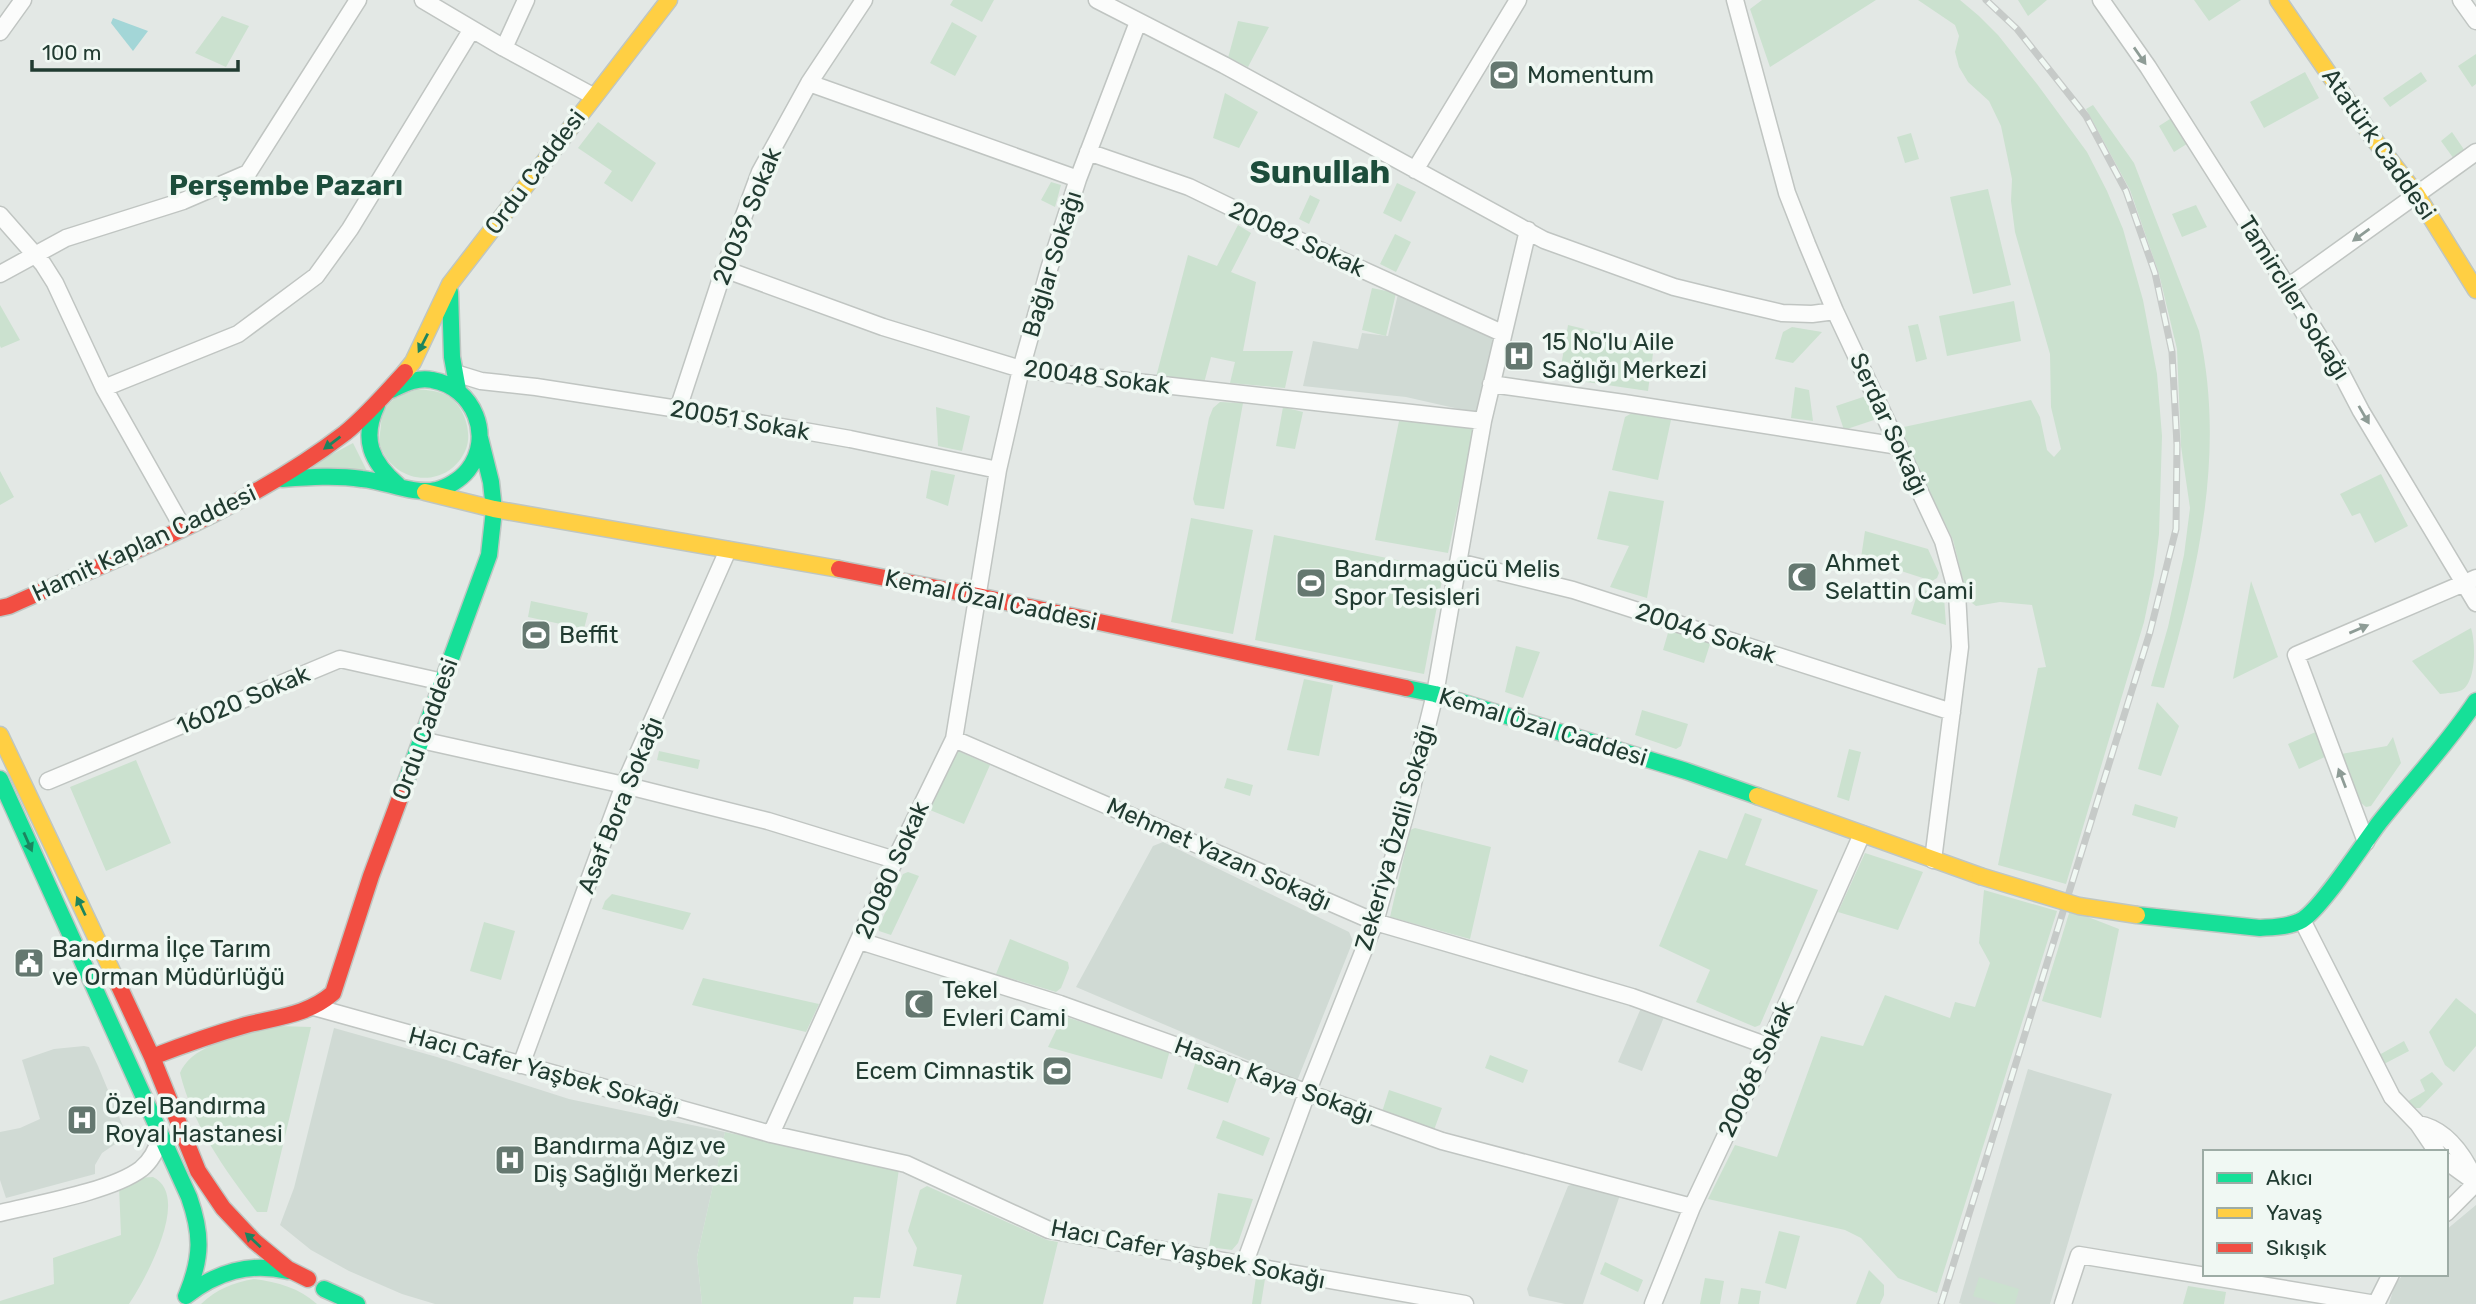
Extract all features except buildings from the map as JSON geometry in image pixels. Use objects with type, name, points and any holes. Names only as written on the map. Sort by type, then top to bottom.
[{"type":"main road","name":"Ordu Caddesi","points":[[314,1007],[329,998],[336,987],[371,876],[496,531],[489,470],[477,416],[462,394],[452,357],[450,284],[669,0]]},
{"type":"main road","name":"Atatürk Caddesi","points":[[2278,0],[2373,138],[2417,195],[2476,290]]},
{"type":"main road","name":"Hamit Kaplan Caddesi","points":[[3,609],[183,528],[278,479],[347,431],[383,397],[414,362],[450,284]]},
{"type":"main road","points":[[383,397],[405,383],[429,379],[444,383],[462,394]]},
{"type":"main road","name":"Hamit Kaplan Caddesi","points":[[383,397],[370,421],[369,446],[380,468],[398,485]]},
{"type":"main road","points":[[417,490],[436,490],[454,482],[475,460],[481,438]]},
{"type":"main road","points":[[489,470],[510,501],[527,515]]},
{"type":"main road","name":"Hamit Kaplan Caddesi","points":[[278,479],[343,476],[398,485],[494,509]]},
{"type":"main road","name":"Kemal Özal Caddesi","points":[[494,509],[978,596],[1434,694],[1686,771],[1933,860],[2079,906],[2260,928],[2279,928],[2302,920]]},
{"type":"main road","points":[[2302,920],[2316,907],[2475,704]]},
{"type":"main road","points":[[0,735],[152,1056],[193,1159],[210,1190],[254,1241],[288,1269],[358,1304]]},
{"type":"main road","points":[[0,779],[169,1158],[189,1197],[199,1231],[200,1256],[197,1271],[183,1299]]},
{"type":"main road","points":[[152,1056],[250,1024],[286,1017],[314,1007]]},
{"type":"main road","points":[[183,1299],[220,1274],[245,1267],[271,1267],[308,1279]]},
{"type":"main road","points":[[324,1289],[339,1304]]},
{"type":"street","points":[[0,32],[23,0]]},
{"type":"street","points":[[0,274],[34,253],[66,238],[183,201],[248,173],[358,0]]},
{"type":"street","points":[[423,0],[593,96]]},
{"type":"street","points":[[504,48],[526,0]]},
{"type":"street","name":"20039 Sokak","points":[[678,409],[724,269],[760,172],[809,83],[864,0]]},
{"type":"street","points":[[1097,0],[1224,65],[1545,240],[1674,287],[1782,313],[1812,314],[1835,311]]},
{"type":"street","points":[[1415,170],[1518,0]]},
{"type":"street","name":"Serdar Sokağı","points":[[1735,0],[1787,193],[1835,311],[1943,541],[1957,593],[1960,647],[1933,860]]},
{"type":"street","name":"Tamirciler Sokağı","points":[[2101,0],[2148,67],[2337,365],[2361,411],[2470,581],[2476,603]]},
{"type":"street","points":[[2461,0],[2476,21]]},
{"type":"street","name":"Bağlar Sokağı","points":[[978,596],[998,470],[1021,369],[1078,179],[1138,22]]},
{"type":"street","points":[[104,388],[238,334],[316,276],[350,229],[472,29]]},
{"type":"street","points":[[809,83],[1078,179]]},
{"type":"street","name":"20082 Sokak","points":[[1088,152],[1189,187],[1319,250],[1502,333]]},
{"type":"street","points":[[2288,287],[2476,152]]},
{"type":"street","points":[[0,215],[34,253],[55,283],[104,388],[183,528]]},
{"type":"street","name":"Zekeriya Özdil Sokağı","points":[[1244,1265],[1307,1093],[1376,922],[1434,694],[1483,421],[1528,230]]},
{"type":"street","name":"20048 Sokak","points":[[724,269],[883,327],[1021,369],[1483,421]]},
{"type":"street","name":"20051 Sokak","points":[[455,373],[481,381],[678,409],[850,439],[998,470]]},
{"type":"street","points":[[462,394],[481,381]]},
{"type":"street","points":[[1491,384],[1624,402],[1899,446]]},
{"type":"street","name":"Asaf Bora Sokağı","points":[[521,1065],[624,785],[728,550]]},
{"type":"street","name":"20046 Sokak","points":[[1458,562],[1573,590],[1952,712]]},
{"type":"street","points":[[2366,842],[2296,655],[2470,581]]},
{"type":"street","name":"20080 Sokak","points":[[771,1134],[895,860],[954,739],[978,596]]},
{"type":"street","name":"16020 Sokak","points":[[48,781],[340,659],[443,682]]},
{"type":"street","name":"Mehmet Yazan Sokağı","points":[[954,739],[1376,922],[1632,997],[1768,1046]]},
{"type":"street","points":[[421,740],[624,785],[768,821],[895,860]]},
{"type":"street","name":"20068 Sokak","points":[[1653,1304],[1692,1207],[1768,1046],[1862,834]]},
{"type":"street","points":[[2302,920],[2392,1097],[2418,1124],[2436,1150]]},
{"type":"street","name":"Hasan Kaya Sokağı","points":[[860,941],[1059,1004],[1442,1141],[1692,1207]]},
{"type":"street","name":"Hacı Cafer Yaşbek Sokağı","points":[[314,1007],[771,1134],[906,1164],[1049,1230],[1465,1304]]},
{"type":"street","points":[[2418,1124],[2430,1127],[2453,1145],[2466,1161],[2476,1183]]},
{"type":"street","points":[[0,1213],[115,1182],[136,1172],[149,1161],[158,1148],[160,1137]]},
{"type":"street","points":[[149,1161],[164,1156],[169,1158]]},
{"type":"street","points":[[2448,1162],[2476,1183]]},
{"type":"street","points":[[2448,1211],[2476,1183]]},
{"type":"street","points":[[2063,1304],[2079,1255],[2203,1275]]},
{"type":"street","points":[[2206,1276],[2376,1304],[2390,1276]]},
{"type":"shaded area","points":[[1398,294],[1496,337],[1481,414],[1406,397],[1303,386],[1313,341],[1358,349],[1362,333],[1388,336]]},
{"type":"shaded area","points":[[1163,842],[1349,932],[1353,941],[1297,1081],[1076,987],[1153,846]]},
{"type":"shaded area","points":[[1641,1008],[1664,1017],[1642,1071],[1618,1062]]},
{"type":"shaded area","name":"Bandırma Ağız ve Diş Sağlığı Merkezi","points":[[334,1028],[569,1099],[725,1132],[697,1257],[702,1304],[435,1304],[402,1294],[349,1271],[311,1250],[280,1225],[294,1188]]},
{"type":"shaded area","name":"Özel Bandırma Royal Hastanesi","points":[[89,1047],[127,1136],[102,1153],[95,1165],[95,1174],[6,1198],[0,1180],[0,1132],[20,1128],[40,1119],[22,1060],[54,1049]]},
{"type":"shaded area","points":[[2028,1069],[2112,1094],[2050,1304],[1962,1304],[1959,1303]]},
{"type":"shaded area","points":[[1576,1183],[1620,1195],[1583,1304],[1565,1304],[1529,1296],[1527,1289],[1568,1186]]},
{"type":"shaded area","points":[[2476,1205],[2476,1304],[2389,1304],[2395,1284],[2402,1276],[2448,1276],[2448,1228]]},
{"type":"green space","points":[[953,0],[994,0],[982,22],[950,5]]},
{"type":"green space","points":[[1762,0],[1876,0],[1770,67],[1750,9]]},
{"type":"green space","points":[[1918,0],[1960,0],[1979,16],[1998,35],[2037,84],[2087,152],[2123,229],[2143,300],[2157,374],[2162,436],[2159,534],[2154,575],[2144,622],[2066,884],[1998,865],[2038,668],[2046,667],[2032,605],[2000,602],[1976,606],[1968,600],[1953,540],[1899,428],[2031,400],[2040,417],[2047,450],[2054,457],[2061,449],[2051,407],[2050,354],[2015,232],[2011,201],[2012,179],[2001,126],[1989,101],[1968,82],[1959,67],[1955,52],[1959,36],[1955,25]]},
{"type":"green space","points":[[2018,0],[2047,0],[2028,16]]},
{"type":"green space","points":[[2194,0],[2241,0],[2209,21]]},
{"type":"green space","points":[[222,16],[249,26],[226,67],[195,53]]},
{"type":"green space","points":[[1238,21],[1269,27],[1248,67],[1228,58]]},
{"type":"green space","points":[[952,22],[977,36],[955,76],[930,63]]},
{"type":"green space","points":[[2476,54],[2476,84],[2472,87],[2458,66]]},
{"type":"green space","points":[[2305,72],[2319,98],[2264,128],[2250,102]]},
{"type":"green space","points":[[2421,72],[2427,81],[2390,107],[2383,98]]},
{"type":"green space","points":[[1225,93],[1258,112],[1239,148],[1213,138]]},
{"type":"green space","points":[[2093,105],[2134,163],[2199,331],[2207,376],[2209,467],[2204,511],[2188,600],[2164,688],[2151,686],[2184,555],[2190,508],[2181,446],[2177,349],[2159,274],[2130,190],[2086,109]]},
{"type":"green space","points":[[2173,117],[2190,142],[2174,152],[2159,126]]},
{"type":"green space","points":[[598,122],[656,163],[632,202],[604,183],[612,171],[578,148]]},
{"type":"green space","points":[[2452,132],[2465,151],[2454,159],[2441,141]]},
{"type":"green space","points":[[1911,133],[1919,159],[1905,163],[1897,137]]},
{"type":"green space","points":[[1051,182],[1061,185],[1055,207],[1041,200]]},
{"type":"green space","points":[[1397,183],[1416,192],[1401,222],[1383,213]]},
{"type":"green space","points":[[1988,189],[2011,285],[1973,294],[1950,197]]},
{"type":"green space","points":[[1310,195],[1320,200],[1309,224],[1299,219]]},
{"type":"green space","points":[[2196,205],[2207,227],[2182,237],[2172,214]]},
{"type":"green space","points":[[1238,225],[1251,233],[1231,272],[1256,282],[1243,351],[1293,351],[1285,388],[1230,383],[1235,362],[1211,357],[1204,383],[1156,377],[1188,255],[1217,266]]},
{"type":"green space","points":[[1395,234],[1411,242],[1396,272],[1380,264]]},
{"type":"green space","points":[[1372,288],[1396,293],[1386,336],[1362,330]]},
{"type":"green space","points":[[2014,301],[2021,341],[1947,356],[1939,316]]},
{"type":"green space","points":[[0,305],[20,340],[1,348],[0,346]]},
{"type":"green space","points":[[1918,324],[1927,359],[1916,362],[1908,326]]},
{"type":"green space","points":[[1568,325],[1654,346],[1648,391],[1559,378]]},
{"type":"green space","points":[[1792,327],[1822,332],[1793,363],[1775,359],[1783,332]]},
{"type":"green space","points":[[1795,387],[1809,390],[1813,421],[1791,418]]},
{"type":"green space","points":[[418,389],[438,392],[451,398],[461,410],[467,426],[468,442],[458,462],[435,477],[422,478],[397,469],[387,459],[379,443],[382,417],[388,405]]},
{"type":"green space","points":[[1866,396],[1874,420],[1844,430],[1836,406]]},
{"type":"green space","points":[[1220,402],[1243,403],[1224,509],[1195,505],[1193,499],[1209,418],[1213,408]]},
{"type":"green space","points":[[936,407],[970,416],[962,451],[938,446]]},
{"type":"green space","points":[[1283,407],[1303,412],[1295,449],[1276,446]]},
{"type":"green space","points":[[1632,413],[1671,420],[1658,480],[1612,470],[1625,417]]},
{"type":"green space","points":[[1399,421],[1475,426],[1448,553],[1375,540]]},
{"type":"green space","points":[[353,443],[368,473],[299,472]]},
{"type":"green space","points":[[931,470],[955,475],[948,506],[926,498]]},
{"type":"green space","points":[[0,471],[14,497],[0,505]]},
{"type":"green space","points":[[2381,474],[2408,526],[2375,543],[2360,513],[2352,516],[2340,494]]},
{"type":"green space","points":[[1609,491],[1664,501],[1647,598],[1610,587],[1629,546],[1597,539]]},
{"type":"green space","points":[[1191,518],[1253,530],[1233,634],[1171,622]]},
{"type":"green space","points":[[1865,531],[1928,549],[1939,573],[1937,578],[1932,581],[1861,558]]},
{"type":"green space","points":[[1274,535],[1441,569],[1443,575],[1424,674],[1255,640]]},
{"type":"green space","points":[[2251,581],[2278,657],[2233,679]]},
{"type":"green space","points":[[1919,588],[1944,597],[1946,625],[1911,614]]},
{"type":"green space","points":[[531,601],[588,613],[584,629],[528,617]]},
{"type":"green space","points":[[1670,626],[1712,638],[1704,663],[1663,650]]},
{"type":"green space","points":[[2471,628],[2474,653],[2467,686],[2462,690],[2440,694],[2412,661]]},
{"type":"green space","points":[[1516,646],[1540,652],[1523,698],[1505,692]]},
{"type":"green space","points":[[1304,679],[1333,685],[1319,756],[1287,750]]},
{"type":"green space","points":[[2157,702],[2179,726],[2161,776],[2138,769]]},
{"type":"green space","points":[[1642,710],[1688,724],[1681,746],[1676,749],[1635,735]]},
{"type":"green space","points":[[2318,731],[2329,755],[2299,769],[2288,744]]},
{"type":"green space","points":[[2393,737],[2401,763],[2371,806],[2366,807],[2361,803],[2341,754],[2387,746]]},
{"type":"green space","points":[[1849,749],[1861,752],[1849,801],[1837,797]]},
{"type":"green space","points":[[956,750],[990,765],[964,824],[930,810]]},
{"type":"green space","points":[[659,751],[700,760],[698,769],[657,760]]},
{"type":"green space","points":[[136,760],[171,843],[106,871],[70,787]]},
{"type":"green space","points":[[1227,778],[1253,785],[1250,796],[1224,788]]},
{"type":"green space","points":[[2135,804],[2178,817],[2175,828],[2132,815]]},
{"type":"green space","points":[[1745,813],[1762,819],[1745,865],[1818,890],[1760,1025],[1755,1027],[1696,1002],[1710,970],[1659,946],[1699,850],[1727,859]]},
{"type":"green space","points":[[1415,828],[1491,847],[1470,939],[1390,917],[1410,830]]},
{"type":"green space","points":[[1865,853],[1923,872],[1898,930],[1838,912]]},
{"type":"green space","points":[[908,872],[919,876],[891,935],[879,931],[903,874]]},
{"type":"green space","points":[[1984,890],[2057,911],[1937,1293],[1898,1278],[1861,1238],[1845,1230],[1708,1199],[1735,1145],[1777,1157],[1821,1036],[1863,1046],[1885,995],[1950,1018],[1955,1002],[1975,1007],[1990,963],[1979,943]]},
{"type":"green space","points":[[612,894],[691,913],[683,930],[602,909]]},
{"type":"green space","points":[[2070,910],[2119,929],[2101,1018],[2042,1001]]},
{"type":"green space","points":[[484,922],[515,931],[501,980],[470,971]]},
{"type":"green space","points":[[1010,939],[1068,962],[1069,968],[1061,988],[1056,992],[996,974]]},
{"type":"green space","points":[[703,978],[819,1004],[806,1032],[692,1005]]},
{"type":"green space","points":[[2456,998],[2476,1014],[2476,1046],[2454,1072],[2445,1065],[2429,1032]]},
{"type":"green space","points":[[1063,1016],[1170,1050],[1162,1079],[1048,1047]]},
{"type":"green space","points":[[278,1026],[311,1027],[267,1212],[257,1212],[222,1164],[202,1129],[180,1073],[187,1062],[209,1047],[237,1036]]},
{"type":"green space","points":[[2404,1041],[2409,1051],[2384,1064],[2379,1055]]},
{"type":"green space","points":[[1490,1055],[1528,1070],[1523,1083],[1485,1068]]},
{"type":"green space","points":[[1196,1061],[1238,1075],[1228,1103],[1187,1089]]},
{"type":"green space","points":[[2432,1072],[2443,1084],[2420,1108],[2405,1103],[2425,1091],[2420,1080]]},
{"type":"green space","points":[[1389,1090],[1442,1108],[1434,1130],[1382,1112]]},
{"type":"green space","points":[[1223,1120],[1270,1138],[1263,1156],[1216,1138]]},
{"type":"green space","points":[[725,1132],[899,1169],[880,1298],[854,1297],[853,1304],[702,1304],[697,1257]]},
{"type":"green space","points":[[153,1177],[164,1187],[168,1201],[167,1219],[154,1258],[129,1304],[0,1304],[0,1301],[54,1284],[53,1258],[121,1235],[119,1186],[137,1178]]},
{"type":"green space","points":[[927,1186],[1047,1240],[1058,1242],[1043,1304],[956,1304],[962,1275],[913,1266],[917,1248],[908,1231],[920,1190]]},
{"type":"green space","points":[[1218,1193],[1253,1199],[1238,1243],[1232,1250],[1209,1247]]},
{"type":"green space","points":[[1779,1231],[1800,1236],[1786,1289],[1765,1283]]},
{"type":"green space","points":[[1605,1262],[1643,1280],[1638,1292],[1600,1274]]},
{"type":"green space","points":[[1869,1270],[1884,1285],[1884,1295],[1880,1304],[1856,1304]]},
{"type":"green space","points":[[1256,1277],[1265,1279],[1261,1304],[1252,1304]]},
{"type":"green space","points":[[1979,1277],[2019,1289],[2015,1304],[1999,1304],[1973,1296]]},
{"type":"green space","points":[[1705,1278],[1724,1281],[1720,1304],[1700,1304]]},
{"type":"green space","points":[[254,1279],[288,1287],[317,1304],[201,1304],[225,1287]]},
{"type":"green space","points":[[2188,1286],[2226,1292],[2224,1304],[2183,1304]]},
{"type":"green space","points":[[1741,1288],[1761,1291],[1759,1304],[1738,1304]]},
{"type":"water","points":[[113,18],[148,31],[133,51],[111,23]]},
{"type":"railway","points":[[1941,1304],[2150,632],[2176,529],[2177,445],[2172,352],[2155,273],[2126,191],[2086,116],[2017,29],[1986,0]]},
{"type":"traffic: fast","points":[[450,292],[452,357],[458,390]]},
{"type":"traffic: fast","points":[[282,479],[352,478],[427,491],[445,487],[462,477],[476,457],[479,443],[479,429],[469,403],[459,392],[432,380],[416,380],[391,390]]},
{"type":"traffic: fast","points":[[377,405],[370,429],[371,449],[381,468],[398,485]]},
{"type":"traffic: fast","points":[[401,795],[489,555],[494,510],[491,482],[480,438]]},
{"type":"traffic: fast","points":[[1406,688],[1435,694],[1686,771],[1757,796]]},
{"type":"traffic: fast","points":[[2137,915],[2260,928],[2287,925],[2302,920],[2330,890],[2379,823],[2476,701]]},
{"type":"traffic: fast","points":[[0,779],[189,1197],[198,1234],[198,1257],[187,1294]]},
{"type":"traffic: fast","points":[[186,1296],[210,1281],[234,1271],[260,1268],[288,1271]]},
{"type":"traffic: fast","points":[[324,1289],[357,1304]]},
{"type":"traffic: slow","points":[[405,372],[413,362],[450,284],[669,0]]},
{"type":"traffic: slow","points":[[2278,0],[2373,138],[2417,195],[2476,290]]},
{"type":"traffic: slow","points":[[425,492],[494,509],[839,569]]},
{"type":"traffic: slow","points":[[0,735],[119,986]]},
{"type":"traffic: slow","points":[[1757,796],[1980,876]]},
{"type":"traffic: slow","points":[[1980,876],[2079,906],[2137,915]]},
{"type":"traffic: jam","points":[[0,608],[139,549],[266,485],[345,433],[405,372]]},
{"type":"traffic: jam","points":[[839,569],[978,596],[1406,688]]},
{"type":"traffic: jam","points":[[152,1057],[222,1032],[303,1011],[333,993],[401,795]]},
{"type":"traffic: jam","points":[[119,986],[152,1057],[198,1171],[223,1208],[254,1241],[288,1269],[308,1279]]},
{"type":"place","name":"Momentum","points":[[1504,75]]},
{"type":"place","name":"15 No'lu Aile Sağlığı Merkezi","points":[[1519,356]]},
{"type":"place","name":"Ahmet Selattin Cami","points":[[1802,577]]},
{"type":"place","name":"Bandırmagücü Melis Spor Tesisleri","points":[[1311,583]]},
{"type":"place","name":"Beffit","points":[[536,635]]},
{"type":"place","name":"Bandırma İlçe Tarım ve Orman Müdürlüğü","points":[[29,963]]},
{"type":"place","name":"Tekel Evleri Cami","points":[[919,1004]]},
{"type":"place","name":"Ecem Cimnastik","points":[[1057,1071]]},
{"type":"place","name":"Özel Bandırma Royal Hastanesi","points":[[82,1120]]},
{"type":"place","name":"Bandırma Ağız ve Diş Sağlığı Merkezi","points":[[510,1160]]},
{"type":"district","name":"Sunullah","points":[[1320,172]]},
{"type":"district","name":"Perşembe Pazarı","points":[[286,185]]}]
